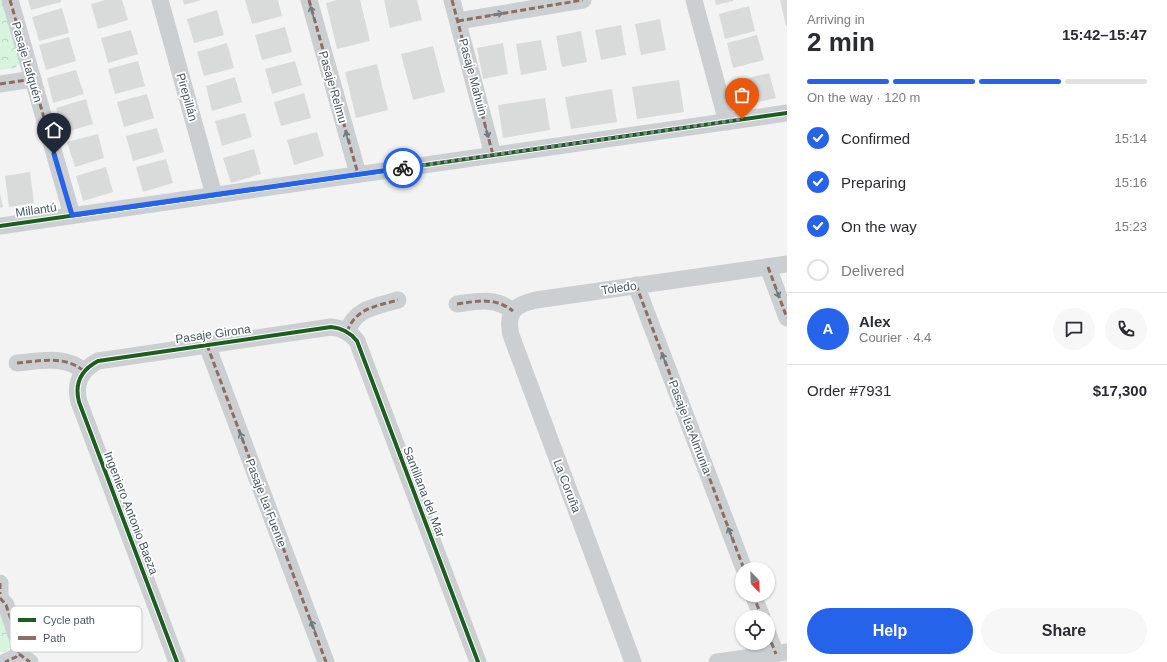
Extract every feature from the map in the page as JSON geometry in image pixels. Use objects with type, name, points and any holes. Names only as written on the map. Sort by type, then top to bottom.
[{"type":"street","name":"Pasaje Lafquén","points":[[10,0],[72,215]]},
{"type":"street","name":"Pirepillán","points":[[160,0],[214,195]]},
{"type":"street","name":"Pasaje Relmu","points":[[309,0],[358,174]]},
{"type":"street","name":"Pasaje Mahuin","points":[[452,0],[494,155]]},
{"type":"street","points":[[458,21],[583,0]]},
{"type":"street","points":[[694,0],[727,122]]},
{"type":"street","points":[[0,84],[32,79]]},
{"type":"street","name":"Millantú","points":[[0,226],[787,113]]},
{"type":"street","name":"Toledo","points":[[513,311],[522,304],[536,300],[787,264]]},
{"type":"street","points":[[768,267],[787,318]]},
{"type":"street","name":"Pasaje La Almunia","points":[[636,285],[741,562]]},
{"type":"street","points":[[347,332],[350,323],[362,312],[398,300]]},
{"type":"street","points":[[457,304],[491,300],[500,302],[513,311]]},
{"type":"street","name":"La Coruña","points":[[513,311],[509,316],[508,324],[511,335],[633,662]]},
{"type":"street","name":"Pasaje Girona","points":[[84,371],[98,361],[323,328],[340,328],[347,332]]},
{"type":"street","name":"Santillana del Mar","points":[[347,332],[357,341],[360,348],[478,662]]},
{"type":"street","name":"Pasaje La Fuente","points":[[207,345],[326,662]]},
{"type":"street","points":[[17,363],[58,360],[73,364],[84,371]]},
{"type":"street","name":"Ingeniero Antonio Baeza","points":[[84,371],[77,386],[79,402],[176,662]]},
{"type":"street","points":[[0,583],[0,594]]},
{"type":"street","points":[[0,598],[6,605],[10,617]]},
{"type":"street","points":[[717,662],[781,653],[775,644]]},
{"type":"green space","points":[[0,0],[4,0],[21,62],[15,68],[0,70]]},
{"type":"green space","points":[[0,612],[10,636],[10,647],[7,651],[0,652]]},
{"type":"building","points":[[28,0],[61,0],[61,2],[31,10]]},
{"type":"building","points":[[105,0],[122,0],[128,20],[98,29],[91,4]]},
{"type":"building","points":[[183,0],[201,0],[184,5]]},
{"type":"building","points":[[245,0],[278,0],[282,16],[252,24]]},
{"type":"building","points":[[337,0],[360,0],[370,41],[337,49],[326,3]]},
{"type":"building","points":[[384,0],[417,0],[422,20],[390,28]]},
{"type":"building","points":[[715,0],[733,0],[733,1],[716,5]]},
{"type":"building","points":[[780,0],[787,0],[787,26],[786,26]]},
{"type":"building","points":[[749,6],[755,31],[725,39],[719,14]]},
{"type":"building","points":[[62,8],[69,33],[39,41],[32,17]]},
{"type":"building","points":[[217,10],[224,35],[194,43],[187,19]]},
{"type":"building","points":[[660,19],[666,50],[641,55],[635,24]]},
{"type":"building","points":[[621,25],[626,55],[601,60],[595,30]]},
{"type":"building","points":[[285,27],[292,52],[262,60],[255,35]]},
{"type":"building","points":[[131,30],[138,54],[108,63],[101,38]]},
{"type":"building","points":[[581,31],[587,62],[562,67],[556,36]]},
{"type":"building","points":[[757,35],[764,60],[733,68],[727,43]]},
{"type":"building","points":[[69,37],[76,61],[46,70],[39,45]]},
{"type":"building","points":[[541,40],[547,70],[521,75],[516,44]]},
{"type":"building","points":[[227,43],[234,68],[204,76],[197,52]]},
{"type":"building","points":[[503,43],[508,74],[483,79],[477,48]]},
{"type":"building","points":[[433,46],[445,92],[413,100],[401,54]]},
{"type":"building","points":[[138,61],[145,86],[115,94],[108,69]]},
{"type":"building","points":[[295,61],[302,85],[272,94],[265,69]]},
{"type":"building","points":[[377,64],[388,110],[356,118],[345,72]]},
{"type":"building","points":[[76,70],[84,94],[53,103],[47,78]]},
{"type":"building","points":[[769,73],[776,98],[745,105],[739,80]]},
{"type":"building","points":[[235,77],[242,102],[212,111],[206,86]]},
{"type":"building","points":[[679,80],[684,112],[637,119],[632,87]]},
{"type":"building","points":[[612,89],[617,122],[571,129],[565,97]]},
{"type":"building","points":[[304,93],[311,118],[281,126],[274,102]]},
{"type":"building","points":[[147,94],[154,118],[124,127],[117,102]]},
{"type":"building","points":[[545,98],[550,130],[503,138],[498,105]]},
{"type":"building","points":[[86,99],[93,124],[63,133],[56,108]]},
{"type":"building","points":[[245,113],[252,137],[222,146],[215,121]]},
{"type":"building","points":[[157,128],[164,152],[133,161],[126,136]]},
{"type":"building","points":[[317,132],[324,156],[294,165],[287,140]]},
{"type":"building","points":[[98,134],[104,158],[75,167],[67,142]]},
{"type":"building","points":[[254,149],[261,174],[231,183],[223,158]]},
{"type":"building","points":[[166,159],[173,183],[143,192],[136,167]]},
{"type":"building","points":[[106,167],[113,192],[83,201],[76,176]]},
{"type":"building","points":[[30,172],[34,203],[9,207],[5,176]]},
{"type":"building","points":[[0,193],[3,207],[0,208]]},
{"type":"marked path","points":[[10,0],[72,215]]},
{"type":"marked path","points":[[309,0],[358,174]]},
{"type":"marked path","points":[[452,0],[493,155]]},
{"type":"marked path","points":[[458,21],[583,0]]},
{"type":"marked path","points":[[0,84],[33,79]]},
{"type":"marked path","points":[[768,267],[787,318]]},
{"type":"marked path","points":[[636,285],[741,562]]},
{"type":"marked path","points":[[347,332],[355,318],[361,313],[375,306],[398,300]]},
{"type":"marked path","points":[[457,304],[486,301],[500,304],[513,311]]},
{"type":"marked path","points":[[207,345],[326,662]]},
{"type":"marked path","points":[[17,363],[52,360],[68,363],[84,371]]},
{"type":"marked path","points":[[0,583],[0,594]]},
{"type":"marked path","points":[[0,598],[6,605],[10,617]]},
{"type":"marked path","points":[[756,602],[759,610]]},
{"type":"marked path","points":[[774,650],[776,654]]},
{"type":"marked path","points":[[5,662],[16,657],[18,652]]},
{"type":"marked path","points":[[19,654],[30,662]]},
{"type":"cycle path","points":[[0,226],[787,113]]},
{"type":"cycle path","points":[[177,662],[79,402],[77,389],[80,378],[87,369],[98,361],[331,327],[346,331],[357,341],[478,662]]},
{"type":"way so far","points":[[403,168],[742,119]]},
{"type":"route","points":[[54,154],[72,215],[403,168]]}]
